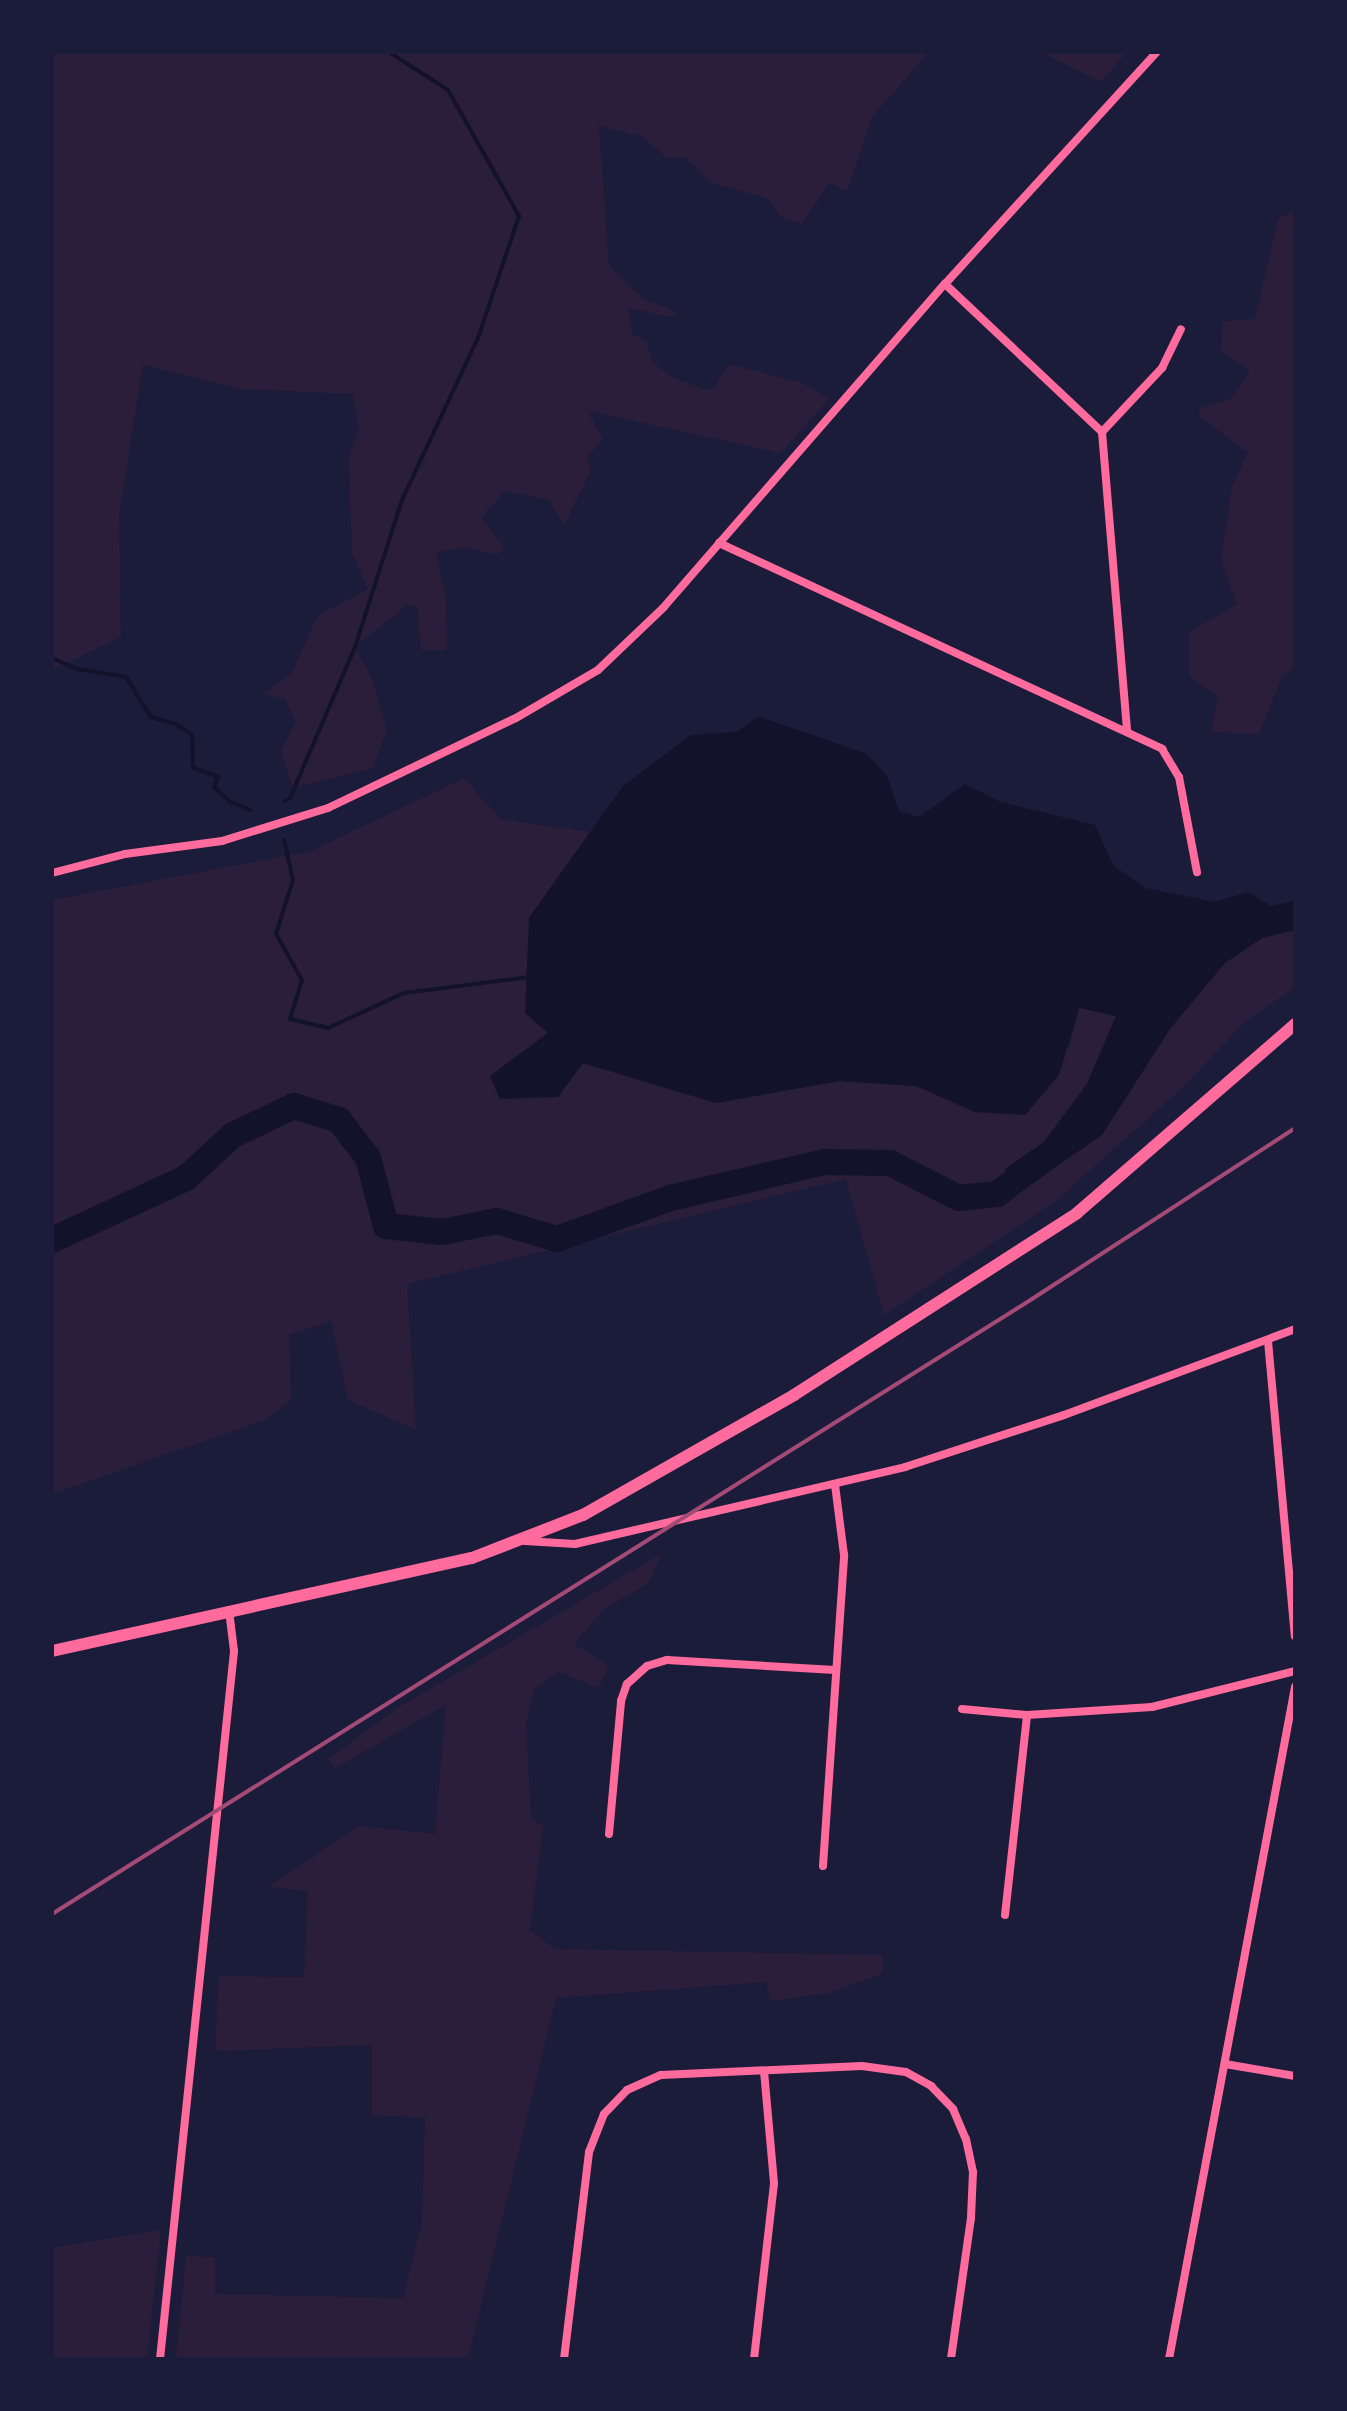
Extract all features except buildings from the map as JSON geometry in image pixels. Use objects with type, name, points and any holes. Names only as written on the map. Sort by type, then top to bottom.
[{"type":"main road","points":[[52,1651],[228,1609],[433,1567],[525,1541],[715,1442],[1016,1255],[1135,1168],[1295,1024]]},
{"type":"street","points":[[52,873],[277,827],[328,808],[516,718],[598,670],[663,608],[945,284],[1157,52]]},
{"type":"street","points":[[945,284],[1102,432],[1127,731]]},
{"type":"street","points":[[1102,432],[1162,368],[1181,329]]},
{"type":"street","points":[[719,543],[1162,749],[1173,762],[1197,872]]},
{"type":"street","points":[[525,1541],[575,1544],[835,1485],[995,1439],[1295,1329]]},
{"type":"street","points":[[1268,1341],[1295,1636]]},
{"type":"street","points":[[823,1866],[844,1555],[835,1485]]},
{"type":"street","points":[[160,2359],[234,1651],[228,1609]]},
{"type":"street","points":[[609,1834],[621,1701],[627,1684],[647,1666],[667,1660],[835,1670]]},
{"type":"street","points":[[962,1709],[1027,1715],[1152,1707],[1295,1671]]},
{"type":"street","points":[[1169,2359],[1295,1687]]},
{"type":"street","points":[[1005,1915],[1027,1715]]},
{"type":"street","points":[[1225,2064],[1295,2076]]},
{"type":"street","points":[[564,2359],[589,2152],[604,2114],[627,2090],[661,2075],[862,2066],[906,2072],[931,2086],[953,2109],[973,2172],[951,2359]]},
{"type":"street","points":[[754,2359],[774,2183],[764,2072]]},
{"type":"shaded area","points":[[52,52],[929,52],[873,116],[847,191],[829,183],[802,224],[781,217],[769,199],[712,183],[685,157],[667,158],[643,137],[599,126],[609,266],[642,298],[677,312],[672,317],[628,308],[632,334],[645,340],[653,363],[674,378],[704,389],[714,389],[729,364],[802,383],[829,399],[781,453],[588,411],[603,440],[587,457],[591,471],[564,526],[549,500],[505,491],[481,518],[504,547],[497,555],[463,547],[436,553],[446,599],[447,650],[421,650],[417,605],[407,605],[355,647],[372,679],[387,730],[373,768],[293,788],[281,751],[296,722],[285,699],[263,694],[292,673],[318,615],[368,589],[352,553],[349,457],[359,428],[353,394],[241,389],[143,365],[119,514],[121,637],[52,670]]},
{"type":"shaded area","points":[[1040,52],[1127,52],[1101,82]]},
{"type":"shaded area","points":[[1295,211],[1295,668],[1282,676],[1259,734],[1211,732],[1218,697],[1189,676],[1189,632],[1237,604],[1221,561],[1232,487],[1248,452],[1198,416],[1201,408],[1230,399],[1250,372],[1221,351],[1223,321],[1255,319],[1278,219]]},
{"type":"shaded area","points":[[758,716],[867,754],[887,776],[899,811],[919,817],[965,784],[1000,802],[1095,825],[1113,865],[1145,888],[1215,902],[1248,892],[1271,906],[1295,901],[1295,930],[1262,938],[1225,963],[1170,1029],[1102,1135],[1021,1191],[1005,1169],[1044,1142],[1087,1084],[1116,1016],[1079,1008],[1059,1075],[1025,1115],[975,1112],[916,1086],[839,1081],[716,1103],[583,1063],[558,1097],[500,1099],[490,1076],[548,1033],[525,1013],[529,918],[623,786],[691,735],[737,732]]},
{"type":"shaded area","points":[[464,778],[500,819],[590,832],[529,918],[548,1033],[491,1076],[558,1097],[583,1063],[716,1103],[839,1081],[916,1086],[975,1112],[1070,1046],[1079,1007],[1116,1016],[1087,1084],[1044,1142],[1005,1169],[1021,1191],[1225,963],[1262,938],[1295,930],[1295,987],[1246,1021],[1182,1088],[1057,1200],[884,1315],[846,1179],[407,1284],[416,1430],[348,1400],[331,1321],[289,1335],[291,1400],[265,1420],[52,1494],[52,1256],[57,1254],[52,1243],[52,900],[311,851]]},
{"type":"shaded area","points":[[661,1554],[649,1583],[605,1608],[574,1644],[609,1666],[598,1688],[559,1672],[535,1689],[526,1723],[531,1819],[543,1826],[530,1930],[555,1949],[883,1955],[883,1973],[829,1993],[771,2001],[766,1982],[556,1998],[468,2359],[176,2359],[186,2256],[215,2257],[215,2294],[403,2298],[422,2222],[425,2118],[372,2115],[372,2045],[215,2051],[219,1976],[304,1977],[308,1891],[268,1887],[359,1826],[435,1834],[446,1705],[335,1768],[328,1759],[399,1707]]},
{"type":"shaded area","points":[[161,2230],[147,2359],[52,2359],[52,2248]]},
{"type":"waterway","points":[[285,801],[290,798],[355,647],[402,500],[478,338],[519,216],[448,90],[389,52]]},
{"type":"waterway","points":[[52,658],[77,669],[126,677],[151,717],[176,724],[192,735],[193,768],[218,776],[214,787],[230,802],[251,810]]},
{"type":"waterway","points":[[284,840],[293,880],[276,934],[302,980],[290,1019],[328,1028],[404,993],[530,977]]},
{"type":"waterway","points":[[52,1240],[186,1178],[233,1135],[294,1106],[339,1120],[368,1158],[386,1226],[442,1232],[497,1221],[557,1239],[670,1198],[825,1162],[890,1163],[959,1198],[997,1194],[1040,1162]]},
{"type":"railway","points":[[52,1914],[1032,1299],[1295,1128]]}]
